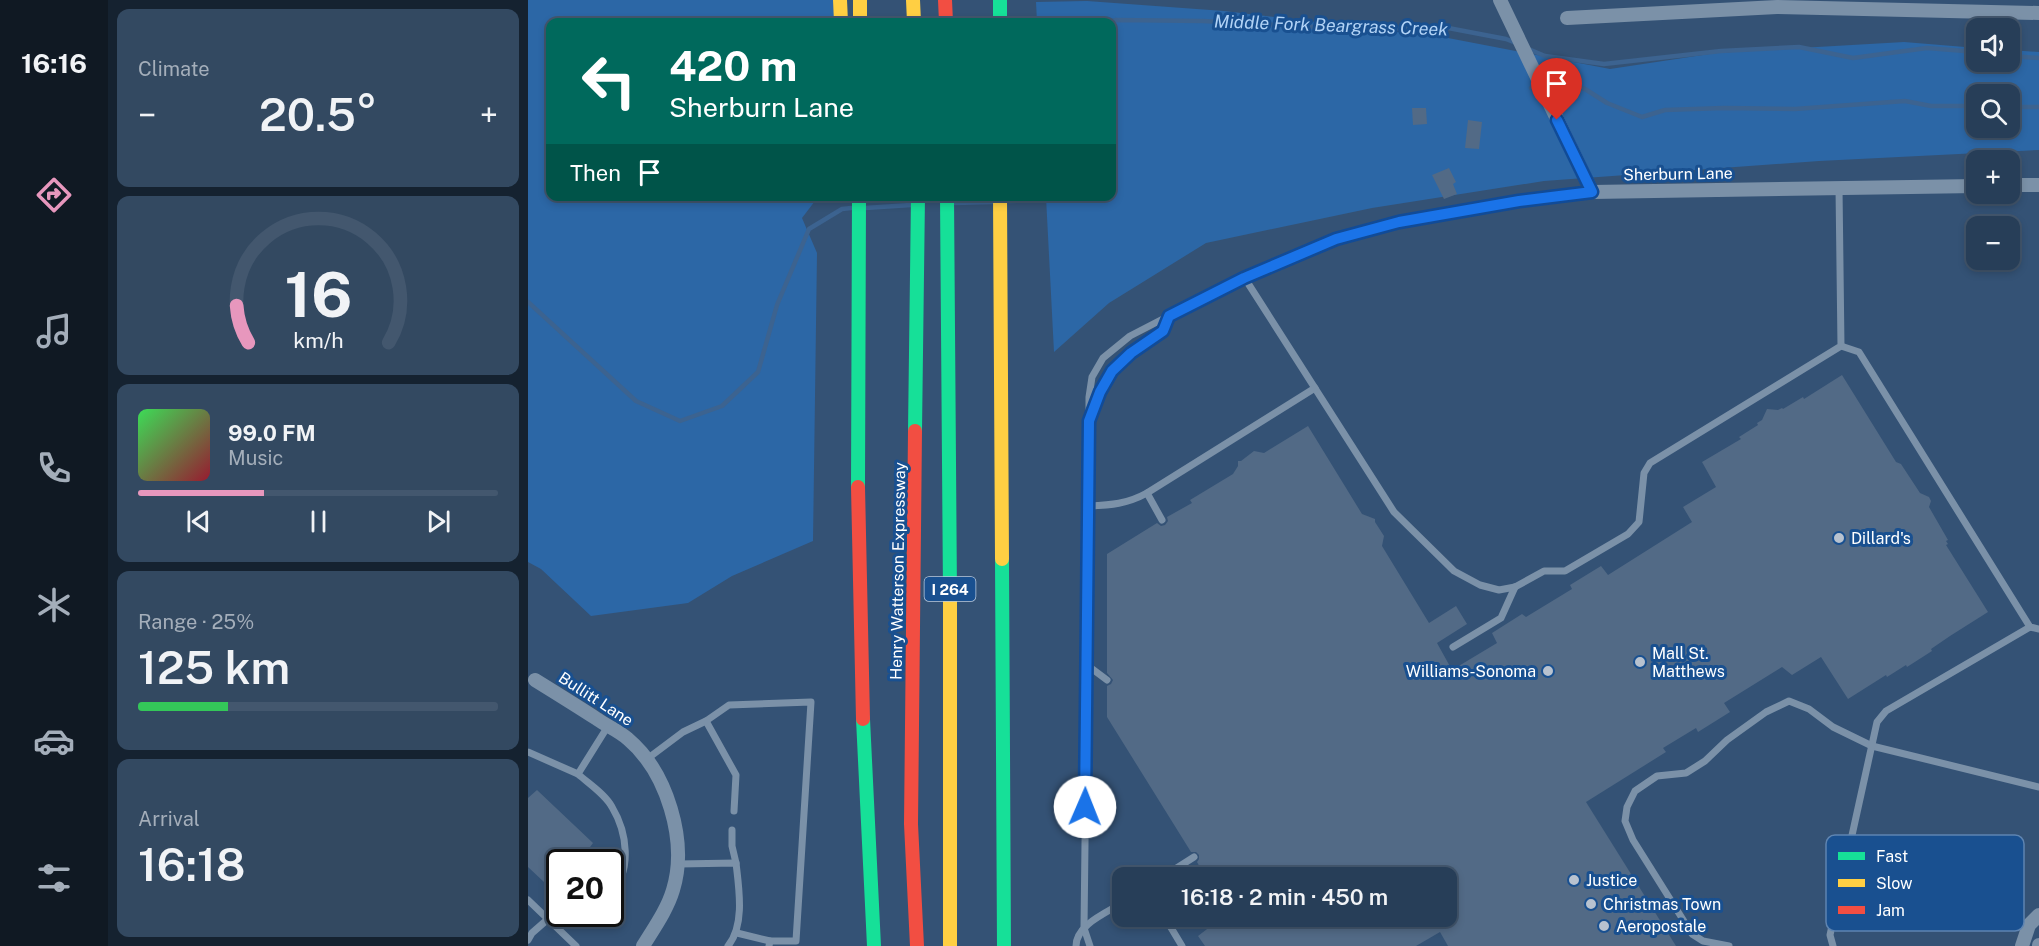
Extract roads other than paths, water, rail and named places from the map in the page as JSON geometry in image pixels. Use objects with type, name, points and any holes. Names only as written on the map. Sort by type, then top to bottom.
[{"type":"highway","points":[[840,0],[842,18]]},
{"type":"highway","points":[[860,0],[860,18]]},
{"type":"highway","points":[[913,0],[914,18]]},
{"type":"highway","points":[[945,0],[945,18]]},
{"type":"highway","points":[[1000,0],[1000,18]]},
{"type":"highway","points":[[854,201],[858,236]]},
{"type":"highway","points":[[859,201],[857,396],[861,688],[874,946]]},
{"type":"highway","name":"Henry Watterson Expressway","points":[[917,946],[911,824],[918,201]]},
{"type":"highway","name":"I 264","points":[[946,201],[951,946]]},
{"type":"highway","points":[[1000,201],[1003,944]]},
{"type":"highway","points":[[860,936],[873,897]]},
{"type":"street","points":[[1500,0],[1592,192]]},
{"type":"street","points":[[1567,18],[1777,4],[2039,13]]},
{"type":"street","points":[[2020,186],[2039,185]]},
{"type":"street","name":"Sherburn Lane","points":[[1592,192],[1966,186]]},
{"type":"street","name":"Bullitt Lane","points":[[535,680],[628,739],[658,774],[676,833],[679,864],[674,889],[666,909],[643,946]]},
{"type":"street","points":[[2022,946],[2030,925],[2039,915]]},
{"type":"lane","points":[[1839,188],[1841,346]]},
{"type":"lane","points":[[1090,946],[1084,928],[1089,397],[1092,377],[1103,358],[1130,336],[1169,316],[1244,278],[1336,239],[1399,222],[1519,201],[1592,192]]},
{"type":"lane","points":[[1244,278],[1394,512],[1454,571],[1480,585],[1499,590],[1515,587],[1544,571],[1565,571],[1628,534],[1639,522],[1644,473],[1650,463],[1841,346],[1859,352],[2030,627]]},
{"type":"lane","points":[[1089,421],[1100,392],[1112,371],[1131,353],[1163,331],[1169,316]]},
{"type":"lane","points":[[1089,506],[1117,505],[1147,494],[1315,388]]},
{"type":"lane","points":[[1147,494],[1162,520]]},
{"type":"lane","points":[[1453,647],[1501,618],[1515,587]]},
{"type":"lane","points":[[1852,835],[1878,722],[1886,711],[2030,627],[2039,629]]},
{"type":"lane","points":[[1087,664],[1107,680]]},
{"type":"lane","points":[[1729,946],[1703,941],[1692,934],[1633,840],[1625,821],[1627,807],[1635,791],[1657,776],[1686,773],[1705,761],[1727,740],[1767,712],[1789,701],[1809,710],[1833,727],[1872,746],[2039,788]]},
{"type":"lane","points":[[647,759],[684,732],[706,721],[729,705],[811,702],[796,941],[769,944],[736,933]]},
{"type":"lane","points":[[706,721],[736,775],[734,811]]},
{"type":"lane","points":[[578,774],[608,726]]},
{"type":"lane","points":[[528,752],[578,774],[611,805],[620,824],[625,844],[624,867]]},
{"type":"lane","points":[[728,946],[736,933],[739,891],[732,846],[732,830]]},
{"type":"lane","points":[[1178,867],[1194,857]]},
{"type":"lane","points":[[679,864],[736,863]]},
{"type":"lane","points":[[528,900],[546,916]]},
{"type":"lane","points":[[1076,946],[1076,939],[1084,928],[1112,910]]},
{"type":"lane","points":[[528,940],[532,933],[546,921]]},
{"type":"lane","points":[[557,927],[576,946]]},
{"type":"lane","points":[[1171,927],[1182,946]]},
{"type":"lane","points":[[1831,931],[1833,946]]},
{"type":"waterway","name":"Middle Fork Beargrass Creek","points":[[1116,20],[1203,21],[1370,30],[1443,27],[1516,43]]},
{"type":"waterway","name":"Middle Fork Beargrass Creek","points":[[1526,48],[1545,56],[1604,64],[1721,51],[1799,47],[1853,58],[1927,48],[1966,51]]},
{"type":"waterway","name":"Middle Fork Beargrass Creek","points":[[2020,57],[2039,58]]},
{"type":"waterway","points":[[1531,88],[1555,81],[1585,89],[1607,103],[1642,117],[1665,110],[1795,109],[1905,101],[1931,106],[1966,106]]},
{"type":"waterway","points":[[2020,107],[2039,107]]},
{"type":"waterway","name":"Middle Fork Beargrass Creek","points":[[955,203],[992,202]]},
{"type":"waterway","name":"Middle Fork Beargrass Creek","points":[[865,208],[911,205]]},
{"type":"waterway","name":"Middle Fork Beargrass Creek","points":[[528,302],[636,401],[680,421],[722,406],[758,372],[777,305],[809,229],[842,209],[851,208]]},
{"type":"place","name":"Dillard's","points":[[1839,538]]},
{"type":"place","name":"Mall St. Matthews","points":[[1640,662]]},
{"type":"place","name":"Williams-Sonoma","points":[[1548,671]]},
{"type":"place","name":"Justice","points":[[1574,880]]},
{"type":"place","name":"Christmas Town","points":[[1591,904]]},
{"type":"place","name":"Aeropostale","points":[[1604,926]]}]
